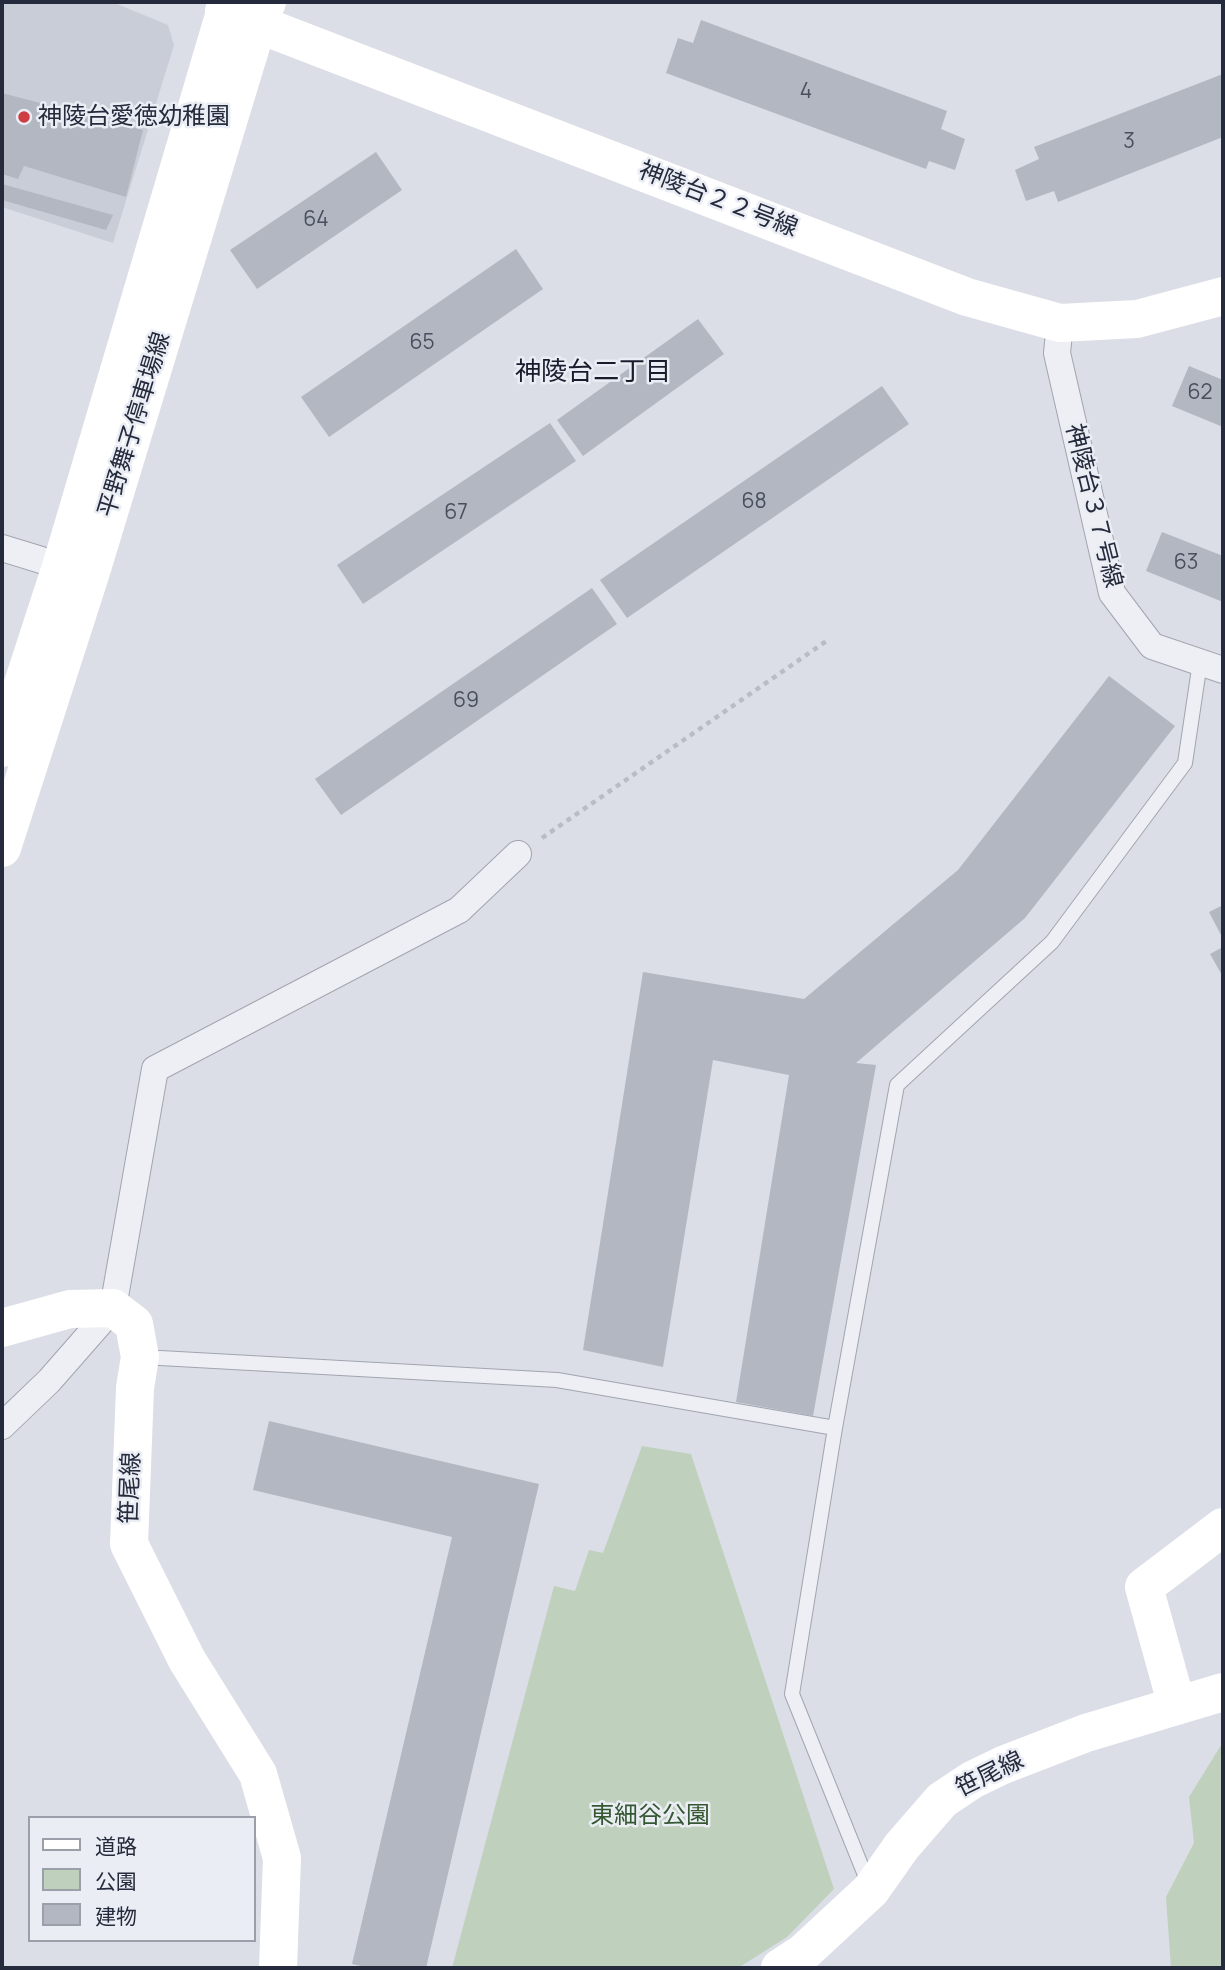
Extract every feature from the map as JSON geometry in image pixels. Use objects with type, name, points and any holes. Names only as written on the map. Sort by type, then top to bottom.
[{"type":"street","name":"神陵台２２号線","points":[[236,8],[967,297],[1060,323],[1137,319],[1223,296]]},
{"type":"street","name":"平野舞子停車場線","points":[[2,848],[75,571],[236,8]]},
{"type":"street","name":"神陵台３７号線","points":[[1060,323],[1057,353],[1112,593],[1152,646],[1212,666]]},
{"type":"street","points":[[2,548],[75,571]]},
{"type":"street","name":"平野舞子停車場線","points":[[2,748],[75,571]]},
{"type":"street","points":[[2,1426],[49,1381],[113,1308],[155,1069],[459,911],[518,855]]},
{"type":"street","points":[[2,1328],[70,1309],[113,1308]]},
{"type":"street","name":"笹尾線","points":[[113,1308],[134,1324],[140,1357],[135,1388],[129,1544],[187,1660],[258,1774],[282,1858],[278,1968]]},
{"type":"street","points":[[1177,1706],[1144,1587],[1223,1527]]},
{"type":"street","name":"笹尾線","points":[[780,1968],[803,1953],[871,1890],[902,1846],[942,1800],[972,1780],[1086,1733],[1223,1692]]},
{"type":"lane","points":[[871,1890],[792,1693],[835,1428],[897,1085],[1052,942],[1185,764],[1212,666]]},
{"type":"lane","points":[[140,1357],[557,1380],[835,1428]]},
{"type":"path","points":[[518,855],[828,640]]},
{"type":"shaded area","points":[[2,2],[112,2],[168,25],[174,45],[113,243],[2,207]]},
{"type":"green space","name":"東細谷公園","points":[[642,1446],[691,1454],[834,1889],[787,1937],[738,1968],[452,1968],[554,1586],[575,1591],[589,1550],[603,1553]]},
{"type":"green space","points":[[1223,1742],[1223,1968],[1171,1968],[1166,1897],[1194,1843],[1189,1797]]},
{"type":"building","points":[[701,20],[947,111],[941,129],[965,139],[955,170],[929,161],[926,169],[666,73],[678,38],[693,43]]},
{"type":"building","points":[[1223,74],[1223,137],[1058,202],[1054,191],[1026,201],[1015,170],[1039,159],[1034,147]]},
{"type":"building","points":[[2,93],[143,130],[126,197],[24,166],[18,179],[2,174]]},
{"type":"building","points":[[376,152],[402,190],[257,289],[230,250]]},
{"type":"building","points":[[2,184],[113,215],[106,230],[2,200]]},
{"type":"building","points":[[516,249],[543,289],[329,437],[301,397]]},
{"type":"building","points":[[698,319],[724,354],[583,456],[557,420]]},
{"type":"building","points":[[1189,366],[1223,380],[1223,427],[1172,406]]},
{"type":"building","points":[[882,386],[909,424],[627,618],[600,580]]},
{"type":"building","points":[[550,423],[576,461],[363,604],[337,565]]},
{"type":"building","points":[[1162,532],[1223,556],[1223,602],[1146,571]]},
{"type":"building","points":[[592,588],[617,624],[341,815],[315,779]]},
{"type":"building","points":[[1109,676],[1175,726],[1025,918],[856,1063],[876,1065],[813,1416],[736,1402],[789,1075],[713,1060],[663,1367],[583,1350],[643,972],[804,999],[958,870]]},
{"type":"building","points":[[1223,905],[1223,939],[1209,912]]},
{"type":"building","points":[[1223,947],[1223,977],[1210,954]]},
{"type":"building","points":[[269,1421],[539,1484],[426,1968],[369,1968],[352,1964],[452,1537],[253,1490]]},
{"type":"place","name":"神陵台愛徳幼稚園","points":[[24,117]]},
{"type":"district","name":"神陵台二丁目","points":[[593,373]]}]
